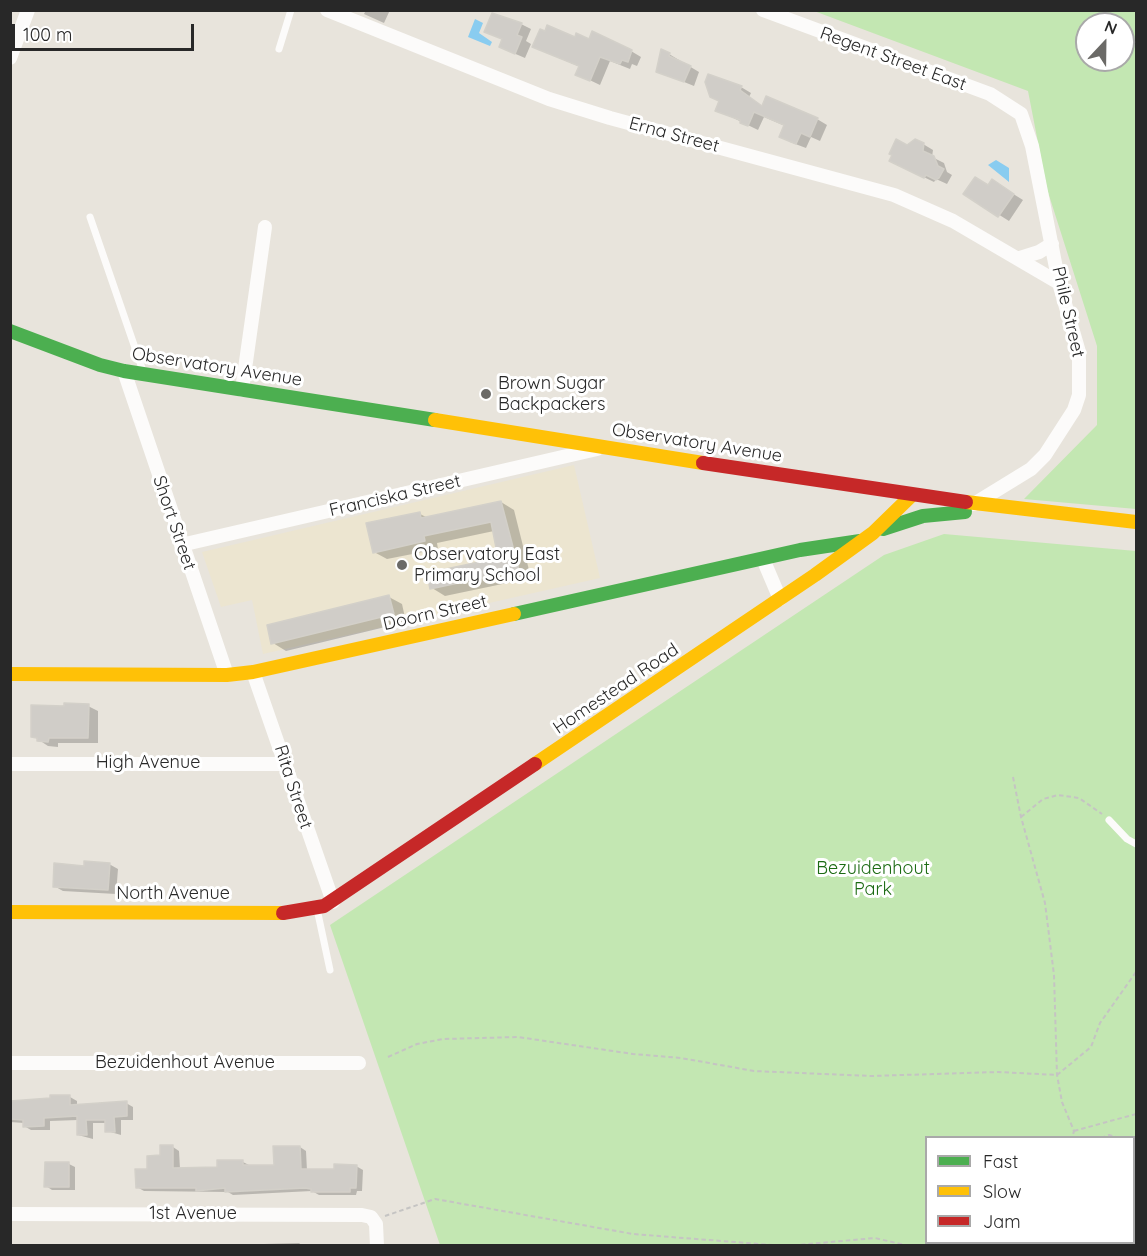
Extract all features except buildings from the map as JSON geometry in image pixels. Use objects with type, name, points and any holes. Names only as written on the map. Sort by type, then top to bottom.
[{"type":"street","points":[[10,58],[28,10]]},
{"type":"street","name":"Erna Street","points":[[327,10],[559,102],[894,195],[953,220],[1020,258],[1059,284]]},
{"type":"street","name":"Regent Street East","points":[[763,10],[990,94]]},
{"type":"street","name":"Phile Street","points":[[974,504],[1031,470],[1058,438],[1074,410],[1080,376],[1079,352],[1059,284],[1032,146],[1021,114],[990,94]]},
{"type":"street","points":[[242,390],[265,227]]},
{"type":"street","points":[[1020,258],[1039,252],[1052,244]]},
{"type":"street","name":"Observatory Avenue","points":[[10,331],[100,365],[124,371],[911,496],[1137,522]]},
{"type":"street","name":"Short Street","points":[[124,371],[181,545],[227,675]]},
{"type":"street","name":"Franciska Street","points":[[181,545],[608,447]]},
{"type":"street","name":"Homestead Road","points":[[333,902],[780,599],[867,537],[911,496]]},
{"type":"street","points":[[867,537],[923,516],[1013,508]]},
{"type":"street","name":"Doorn Street","points":[[10,674],[227,675],[253,672],[867,537]]},
{"type":"street","points":[[763,559],[780,599]]},
{"type":"street","name":"Rita Street","points":[[253,672],[333,902]]},
{"type":"street","name":"High Avenue","points":[[10,764],[286,764]]},
{"type":"street","name":"North Avenue","points":[[10,912],[293,913],[317,909],[333,902]]},
{"type":"street","name":"Bezuidenhout Avenue","points":[[10,1063],[359,1063]]},
{"type":"street","name":"1st Avenue","points":[[10,1214],[362,1215],[374,1219]]},
{"type":"street","points":[[374,1219],[377,1245]]},
{"type":"lane","points":[[279,49],[291,10]]},
{"type":"lane","points":[[90,218],[144,374]]},
{"type":"lane","points":[[1109,820],[1127,839],[1137,844]]},
{"type":"lane","points":[[317,909],[330,970]]},
{"type":"path","points":[[1013,777],[1021,817],[1045,903],[1054,975],[1057,1075],[1062,1102],[1074,1131],[1072,1136]]},
{"type":"path","points":[[1021,817],[1050,796],[1065,795],[1086,802],[1109,820]]},
{"type":"path","points":[[388,1057],[417,1044],[443,1039],[518,1037],[633,1054],[681,1058],[754,1071],[872,1076],[998,1072],[1057,1075],[1090,1047],[1100,1023],[1137,972]]},
{"type":"path","points":[[1074,1131],[1137,1114]]},
{"type":"path","points":[[374,1219],[435,1199],[633,1234],[785,1245],[875,1238],[909,1245]]},
{"type":"shaded area","name":"Observatory East Primary School","points":[[574,465],[600,578],[263,654],[252,600],[221,607],[202,552]]},
{"type":"green space","points":[[814,11],[1136,11],[1136,509],[1024,499],[1097,425],[1097,346],[1047,189],[1028,91]]},
{"type":"green space","name":"Bezuidenhout Park","points":[[944,534],[1136,551],[1136,1245],[440,1245],[330,925],[884,555]]},
{"type":"water","points":[[475,19],[483,23],[479,33],[492,42],[490,46],[468,37]]},
{"type":"water","points":[[996,160],[1009,168],[1009,182],[988,165]]},
{"type":"traffic: fast","points":[[10,331],[100,365],[124,371],[435,420]]},
{"type":"traffic: fast","points":[[883,529],[923,516],[965,512]]},
{"type":"traffic: fast","points":[[514,614],[800,550],[860,541]]},
{"type":"traffic: slow","points":[[435,420],[703,463]]},
{"type":"traffic: slow","points":[[535,764],[815,575],[873,533],[911,496]]},
{"type":"traffic: slow","points":[[966,502],[1136,522]]},
{"type":"traffic: slow","points":[[10,674],[227,675],[253,672],[514,614]]},
{"type":"traffic: slow","points":[[10,912],[283,913]]},
{"type":"traffic: jam","points":[[703,463],[966,502]]},
{"type":"traffic: jam","points":[[283,913],[324,906],[535,764]]},
{"type":"place","name":"Brown Sugar Backpackers","points":[[486,394]]},
{"type":"place","name":"Observatory East Primary School","points":[[402,565]]}]
